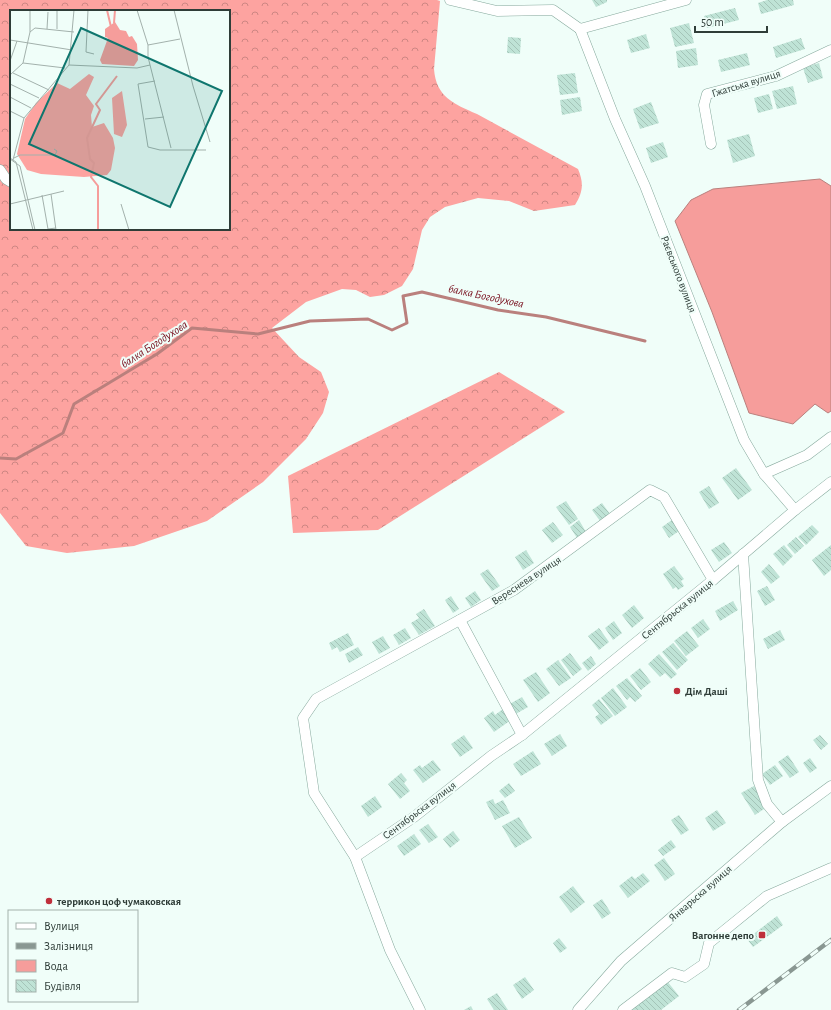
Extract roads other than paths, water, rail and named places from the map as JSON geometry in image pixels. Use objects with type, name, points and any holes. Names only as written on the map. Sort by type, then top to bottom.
[{"type":"street","points":[[450,0],[497,11],[553,10],[580,29],[681,1]]},
{"type":"street","points":[[550,0],[553,10]]},
{"type":"street","name":"Раєвського вулиця","points":[[580,29],[615,119],[644,186],[744,440],[764,474],[795,510]]},
{"type":"street","name":"Гжатська вулиця","points":[[712,144],[704,105],[707,94],[776,76],[831,50]]},
{"type":"street","points":[[0,170],[6,179],[10,181]]},
{"type":"street","points":[[764,474],[807,455],[831,437]]},
{"type":"street","name":"Сентябрьска вулиця","points":[[355,856],[414,817],[491,756],[522,735],[831,482]]},
{"type":"street","name":"Вереснева вулиця","points":[[355,856],[314,793],[303,718],[316,698],[514,590],[650,490],[664,497],[713,580]]},
{"type":"street","points":[[743,554],[758,780],[767,804],[782,822]]},
{"type":"street","points":[[460,620],[522,735]]},
{"type":"street","name":"Январьска вулиця","points":[[578,1010],[621,961],[782,822],[831,786]]},
{"type":"street","points":[[355,856],[390,950],[420,1010]]},
{"type":"street","points":[[623,1010],[672,973],[685,977],[704,964],[709,943],[767,896],[831,868]]},
{"type":"water","points":[[820,179],[831,186],[831,411],[828,413],[815,404],[793,424],[749,413],[712,312],[675,221],[691,200],[713,189]]},
{"type":"waterway","name":"балка Богодухова","points":[[0,458],[16,459],[63,433],[74,404],[157,354],[192,328],[258,334],[310,321],[368,319],[392,330],[407,323],[403,296],[422,292],[498,310],[546,317],[645,341]]},
{"type":"railway","points":[[739,1010],[831,940]]},
{"type":"place","name":"Дім Даші","points":[[677,691]]},
{"type":"place","name":"террикон цоф чумаковская","points":[[49,901]]},
{"type":"place","name":"Вагонне депо","points":[[762,935]]}]
